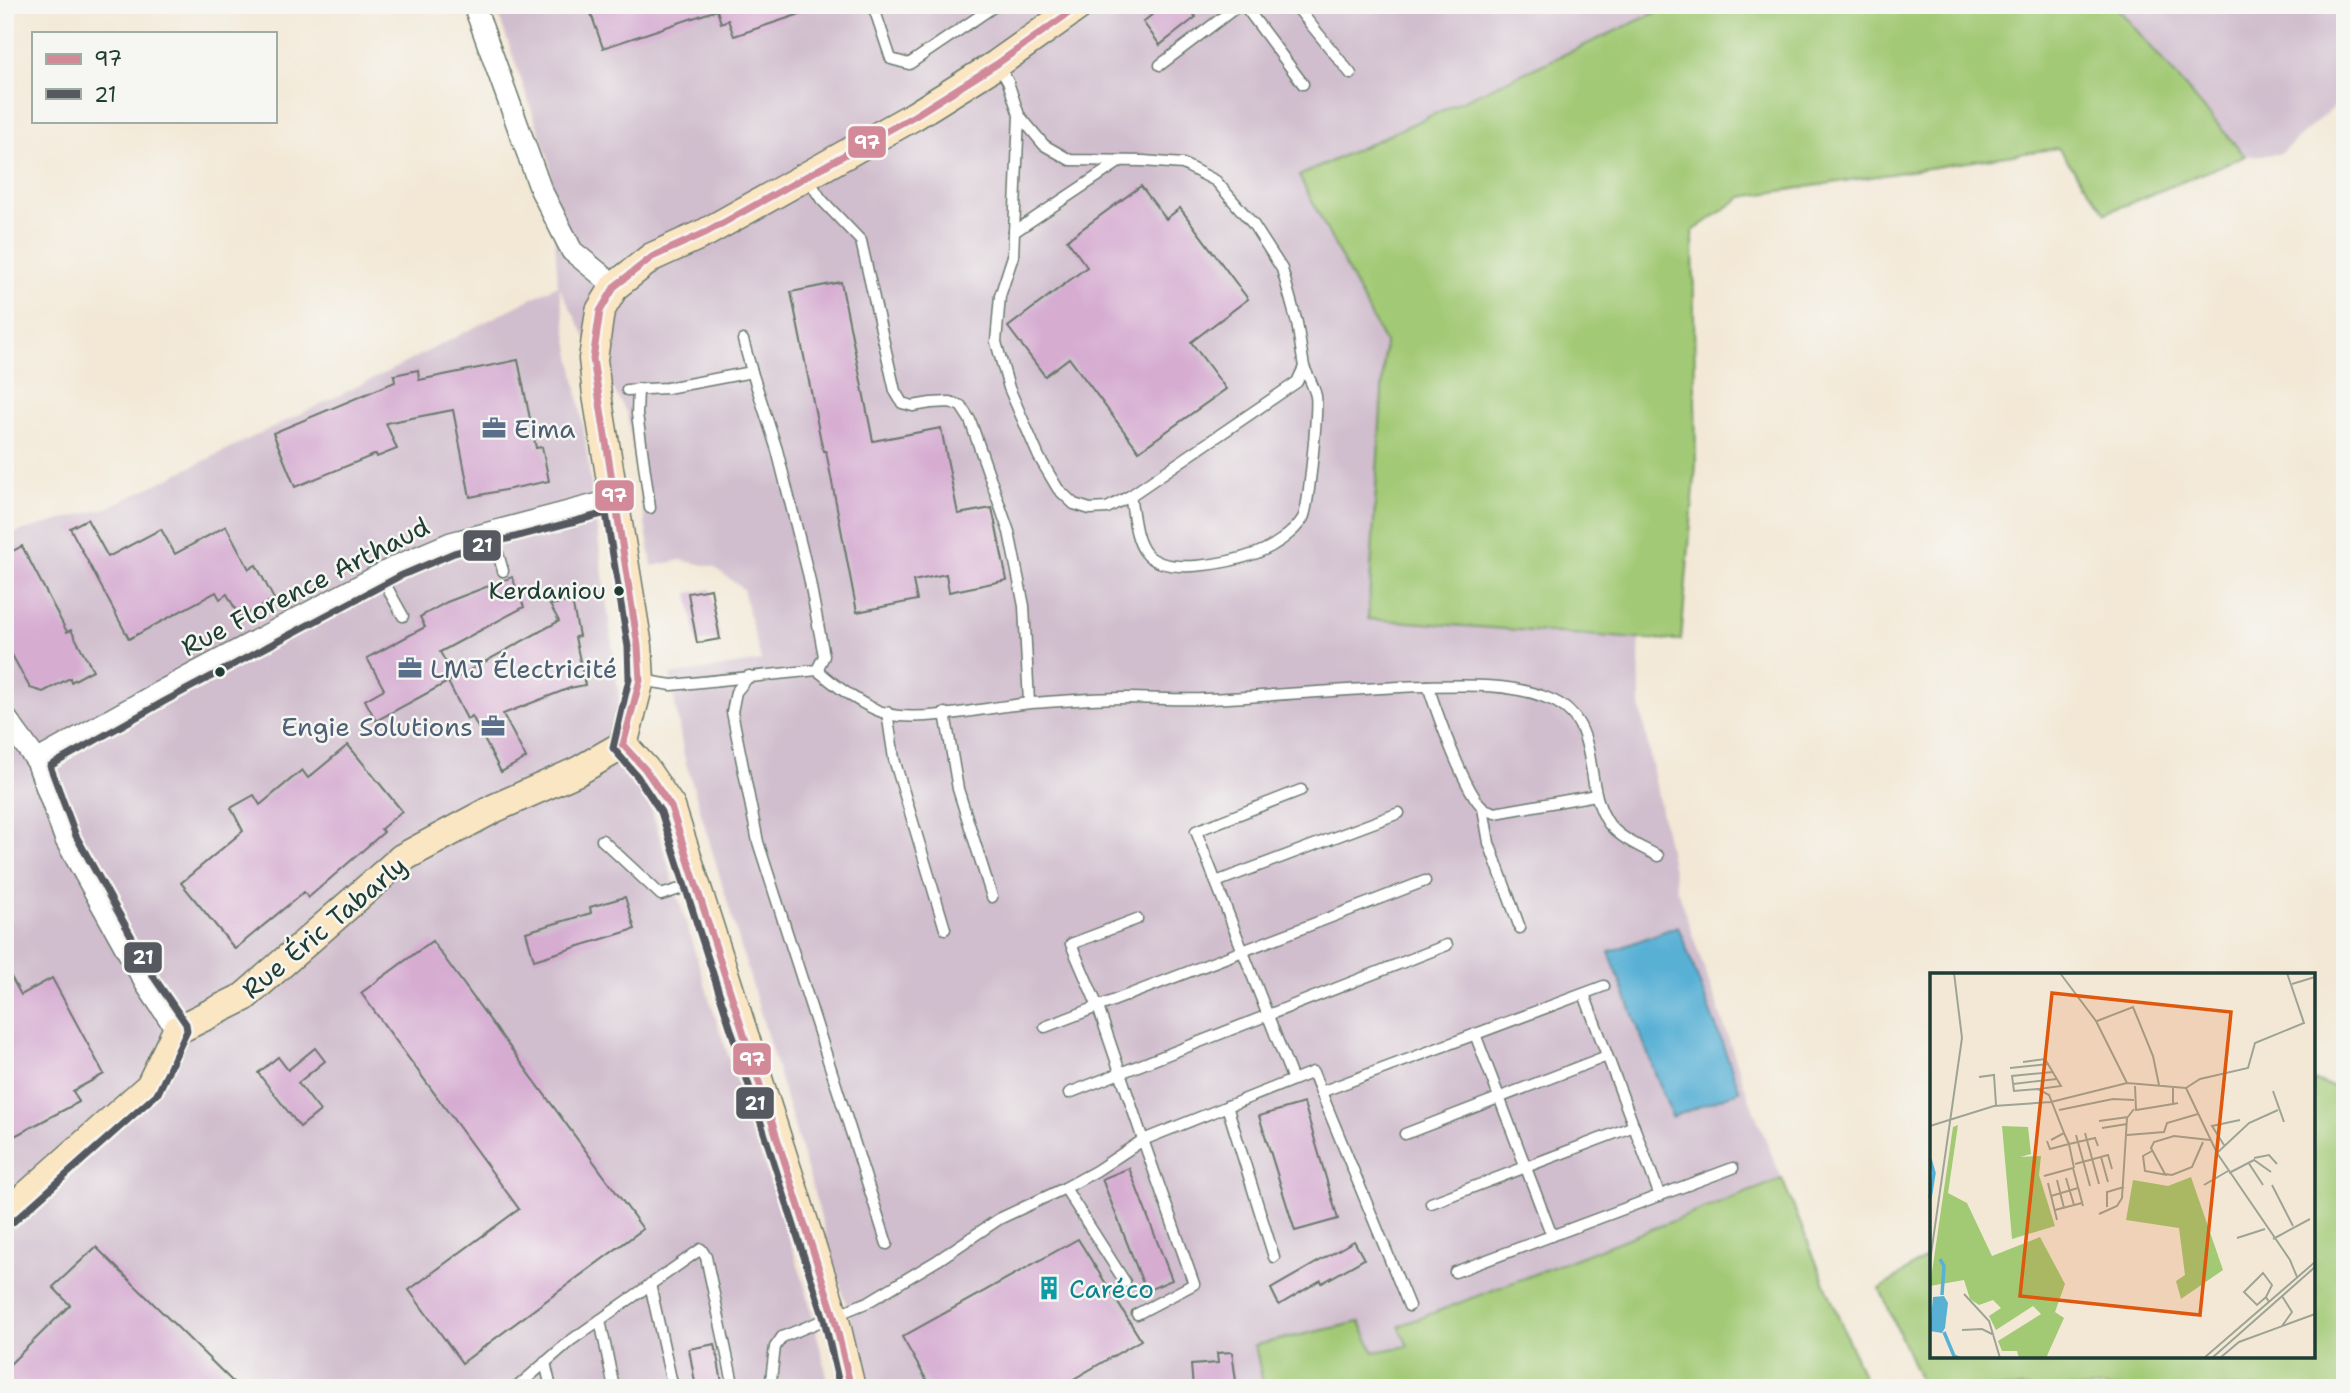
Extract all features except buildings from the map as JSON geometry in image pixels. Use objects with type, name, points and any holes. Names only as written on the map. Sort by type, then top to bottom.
[{"type":"street","points":[[474,5],[541,190],[572,251],[615,286]]},
{"type":"street","points":[[851,1388],[834,1316],[671,807],[645,769],[623,745],[640,680],[638,646],[593,359],[600,311],[615,286],[652,257],[707,232],[914,116],[997,64],[1080,5]]},
{"type":"street","name":"Rue Florence Arthaud","points":[[37,761],[380,575],[451,543],[614,500]]},
{"type":"street","points":[[5,717],[37,761],[66,840],[146,984],[177,1030],[150,1086],[5,1215]]},
{"type":"street","name":"Rue Éric Tabarly","points":[[177,1030],[244,998],[402,858],[495,808],[578,771],[623,745]]},
{"type":"lane","points":[[873,5],[891,59],[909,64],[996,5]]},
{"type":"lane","points":[[1160,65],[1242,5],[1303,84]]},
{"type":"lane","points":[[1296,5],[1351,74]]},
{"type":"lane","points":[[997,64],[1008,82],[1019,115],[1013,256],[1000,296],[996,342],[1009,388],[1039,457],[1058,489],[1074,504],[1090,509],[1107,508],[1130,496],[1297,382],[1304,367]]},
{"type":"lane","points":[[1019,115],[1044,145],[1070,160],[1183,164],[1216,181],[1252,224],[1282,269],[1297,323],[1304,367],[1316,397],[1309,499],[1304,517],[1287,535],[1258,552],[1203,565],[1171,566],[1146,554],[1138,536],[1130,496]]},
{"type":"lane","points":[[1014,232],[1119,162]]},
{"type":"lane","points":[[807,176],[821,199],[861,241],[895,391],[902,403],[913,406],[950,402],[961,406],[970,420],[1009,532],[1024,607],[1029,703]]},
{"type":"lane","points":[[743,340],[777,450],[809,577],[824,656],[817,670]]},
{"type":"lane","points":[[650,508],[633,390],[667,388],[752,372]]},
{"type":"lane","points":[[492,532],[503,571]]},
{"type":"lane","points":[[380,575],[403,616]]},
{"type":"lane","points":[[640,680],[672,685],[817,670],[865,704],[897,716],[1029,703],[1123,698],[1202,699],[1474,685],[1514,690],[1547,697],[1565,707],[1580,722],[1590,754],[1596,795],[1609,824],[1628,841],[1658,856]]},
{"type":"lane","points":[[749,676],[736,692],[732,712],[758,842],[887,1244]]},
{"type":"lane","points":[[1428,686],[1448,742],[1472,792],[1483,808],[1489,843],[1520,928]]},
{"type":"lane","points":[[887,712],[894,759],[945,929]]},
{"type":"lane","points":[[945,713],[958,789],[992,897]]},
{"type":"lane","points":[[1293,1080],[1196,831],[1301,790]]},
{"type":"lane","points":[[1483,808],[1494,813],[1596,795]]},
{"type":"lane","points":[[1216,882],[1399,813]]},
{"type":"lane","points":[[602,840],[661,895],[695,884]]},
{"type":"lane","points":[[1045,1027],[1425,881]]},
{"type":"lane","points":[[1138,919],[1071,944],[1098,1007],[1194,1283],[1138,1314]]},
{"type":"lane","points":[[1069,1093],[1447,945]]},
{"type":"lane","points":[[1321,1092],[1604,986]]},
{"type":"lane","points":[[1584,994],[1660,1196]]},
{"type":"lane","points":[[1475,1034],[1552,1236]]},
{"type":"lane","points":[[1405,1134],[1607,1056]]},
{"type":"lane","points":[[770,1388],[775,1346],[782,1337],[868,1302],[999,1219],[1065,1188],[1143,1140],[1313,1072],[1409,1306]]},
{"type":"lane","points":[[1227,1106],[1274,1257]]},
{"type":"lane","points":[[1431,1203],[1634,1126]]},
{"type":"lane","points":[[1455,1272],[1733,1168]]},
{"type":"lane","points":[[1065,1188],[1125,1282]]},
{"type":"lane","points":[[516,1388],[570,1341],[701,1249],[706,1257],[734,1388]]},
{"type":"lane","points":[[650,1284],[673,1388]]},
{"type":"lane","points":[[600,1320],[614,1388]]},
{"type":"lane","points":[[545,1362],[551,1388]]},
{"type":"shaded area","points":[[495,5],[1672,5],[1299,177],[1385,343],[1368,619],[1639,639],[1640,706],[1677,890],[1750,1101],[1782,1179],[1400,1325],[1408,1346],[1373,1352],[1255,1345],[1264,1388],[865,1388],[851,1322],[684,756],[670,675],[761,661],[743,589],[714,567],[681,560],[652,566],[627,414],[559,287],[584,431],[621,710],[710,1001],[806,1289],[830,1388],[5,1388],[5,535],[107,508],[391,370],[558,285],[550,163]]},
{"type":"shaded area","points":[[2115,5],[2345,5],[2345,97],[2280,154],[2245,156]]},
{"type":"green space","points":[[1672,5],[2115,5],[2245,156],[2106,213],[2058,148],[1742,197],[1693,231],[1696,465],[1681,640],[1368,619],[1385,343],[1299,176]]},
{"type":"green space","points":[[2315,1082],[2345,1089],[2345,1388],[1923,1388],[1880,1289],[1930,1254],[1930,1358],[2315,1358]]},
{"type":"green space","points":[[1782,1179],[1868,1388],[1264,1388],[1255,1345],[1360,1322],[1374,1352],[1408,1346],[1399,1326]]},
{"type":"water","points":[[1678,926],[1740,1091],[1672,1117],[1609,952]]},
{"type":"transit line","name":"97","points":[[623,745],[640,680],[638,646],[593,359],[600,311],[615,286],[652,257],[707,232],[914,116],[997,64],[1080,5]]},
{"type":"transit line","name":"21","points":[[12,1223],[158,1093],[187,1031],[186,1024],[155,979],[76,836],[50,766],[165,701],[400,576],[454,553],[606,513],[628,647],[629,679],[613,748],[637,776],[661,812],[824,1319],[840,1388]]},
{"type":"transit line","name":"97","points":[[623,745],[645,769],[671,807],[834,1316],[851,1388]]},
{"type":"place","name":"Eima","points":[[494,428]]},
{"type":"place","name":"Kerdaniou","points":[[619,591]]},
{"type":"place","name":"LMJ Électricité","points":[[410,668]]},
{"type":"place","name":"Engie Solutions","points":[[493,726]]},
{"type":"place","name":"Caréco","points":[[1049,1288]]}]
